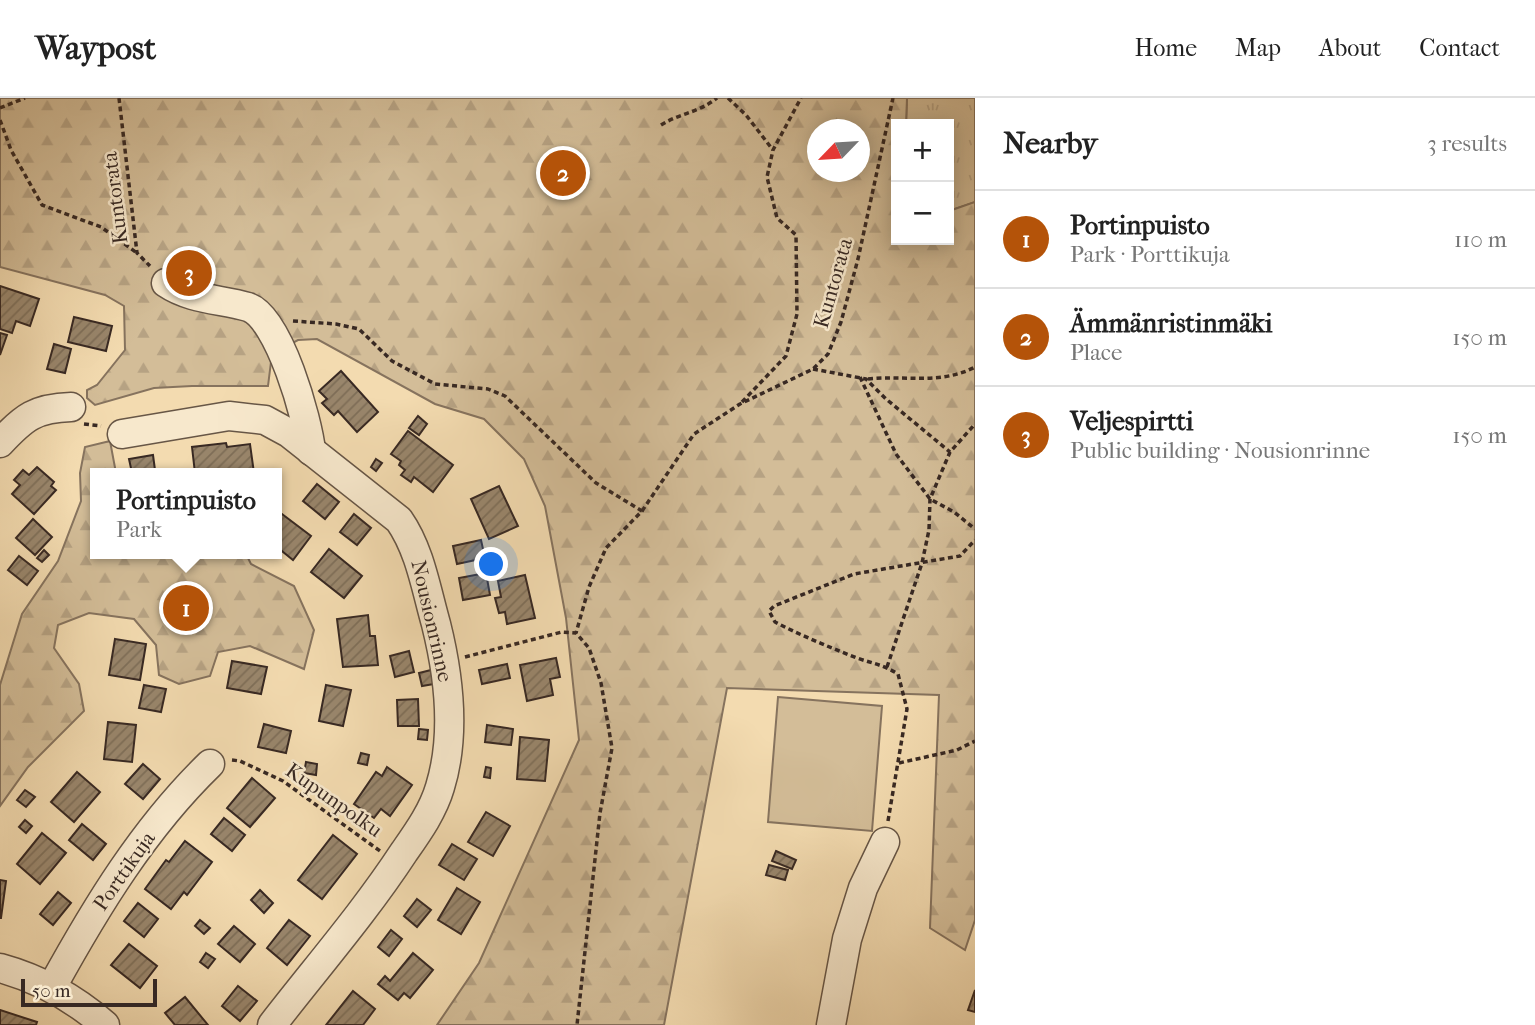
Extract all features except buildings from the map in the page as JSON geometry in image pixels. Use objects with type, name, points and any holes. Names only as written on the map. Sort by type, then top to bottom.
[{"type":"street","points":[[166,283],[185,293],[250,308],[269,325],[300,400],[311,451]]},
{"type":"street","points":[[0,443],[30,415],[45,409],[71,407]]},
{"type":"street","name":"Nousionrinne","points":[[122,434],[195,421],[247,416],[265,420],[289,433],[399,520],[409,535],[444,660],[448,707],[447,737],[441,785],[426,819],[397,863],[272,1025]]},
{"type":"street","name":"Porttikuja","points":[[52,987],[100,902],[190,783],[210,764]]},
{"type":"street","points":[[831,1025],[847,939],[863,888],[885,842]]},
{"type":"street","points":[[0,968],[52,987],[86,1008],[105,1025]]},
{"type":"path","points":[[0,108],[25,98]]},
{"type":"path","name":"Kuntorata","points":[[119,98],[137,253],[166,283]]},
{"type":"path","points":[[661,125],[675,116],[693,113],[717,98]]},
{"type":"path","points":[[728,98],[746,115],[773,150]]},
{"type":"path","points":[[740,404],[786,356],[797,314],[796,235],[777,218],[767,177],[773,150],[802,98]]},
{"type":"path","name":"Kuntorata","points":[[576,633],[589,587],[606,548],[642,511],[694,434],[740,404],[813,369],[828,354],[841,323],[858,259],[893,98]]},
{"type":"path","points":[[0,120],[11,150],[42,205],[101,228],[137,253]]},
{"type":"path","points":[[269,325],[295,321],[359,329],[392,361],[435,384],[488,389],[505,396],[596,483],[642,511]]},
{"type":"path","points":[[813,369],[866,379],[944,378],[975,367]]},
{"type":"path","points":[[860,377],[896,454],[930,499],[954,512],[975,529]]},
{"type":"path","points":[[866,379],[950,452]]},
{"type":"path","points":[[887,667],[922,563],[929,530],[930,499],[950,452],[975,424]]},
{"type":"path","points":[[885,842],[907,709],[898,674],[887,667],[798,634],[775,622],[769,611],[774,606],[854,574],[960,556],[975,540]]},
{"type":"path","points":[[456,659],[562,632],[576,633],[589,648],[601,684],[611,748],[600,813],[577,1025]]},
{"type":"path","points":[[899,763],[957,750],[975,741]]},
{"type":"path","name":"Kupunpolku","points":[[210,764],[240,761],[283,781],[397,863]]},
{"type":"green space","points":[[0,98],[907,98],[906,119],[891,119],[891,245],[954,245],[954,209],[975,202],[975,920],[965,950],[930,928],[939,695],[727,688],[664,1025],[437,1025],[479,963],[579,740],[566,618],[545,506],[524,459],[484,419],[435,404],[317,339],[298,340],[272,354],[268,386],[154,388],[95,405],[87,398],[87,390],[97,385],[125,350],[124,306],[105,295],[0,267]]},
{"type":"green space","points":[[907,98],[975,98],[975,202],[954,209],[954,119],[906,119]]},
{"type":"green space","points":[[110,441],[115,468],[90,468],[90,559],[248,559],[251,564],[294,586],[314,630],[304,669],[250,646],[218,652],[210,676],[179,684],[159,675],[156,645],[134,619],[89,613],[58,625],[54,648],[79,684],[84,711],[28,767],[0,806],[0,685],[22,614],[58,561],[81,501],[80,473],[85,447]]},
{"type":"green space","points":[[778,697],[882,706],[872,831],[768,822]]},
{"type":"place","name":"Ämmänristinmäki","points":[[563,173]]},
{"type":"place","name":"Veljespirtti","points":[[189,273]]},
{"type":"place","name":"Portinpuisto","points":[[186,608]]}]
